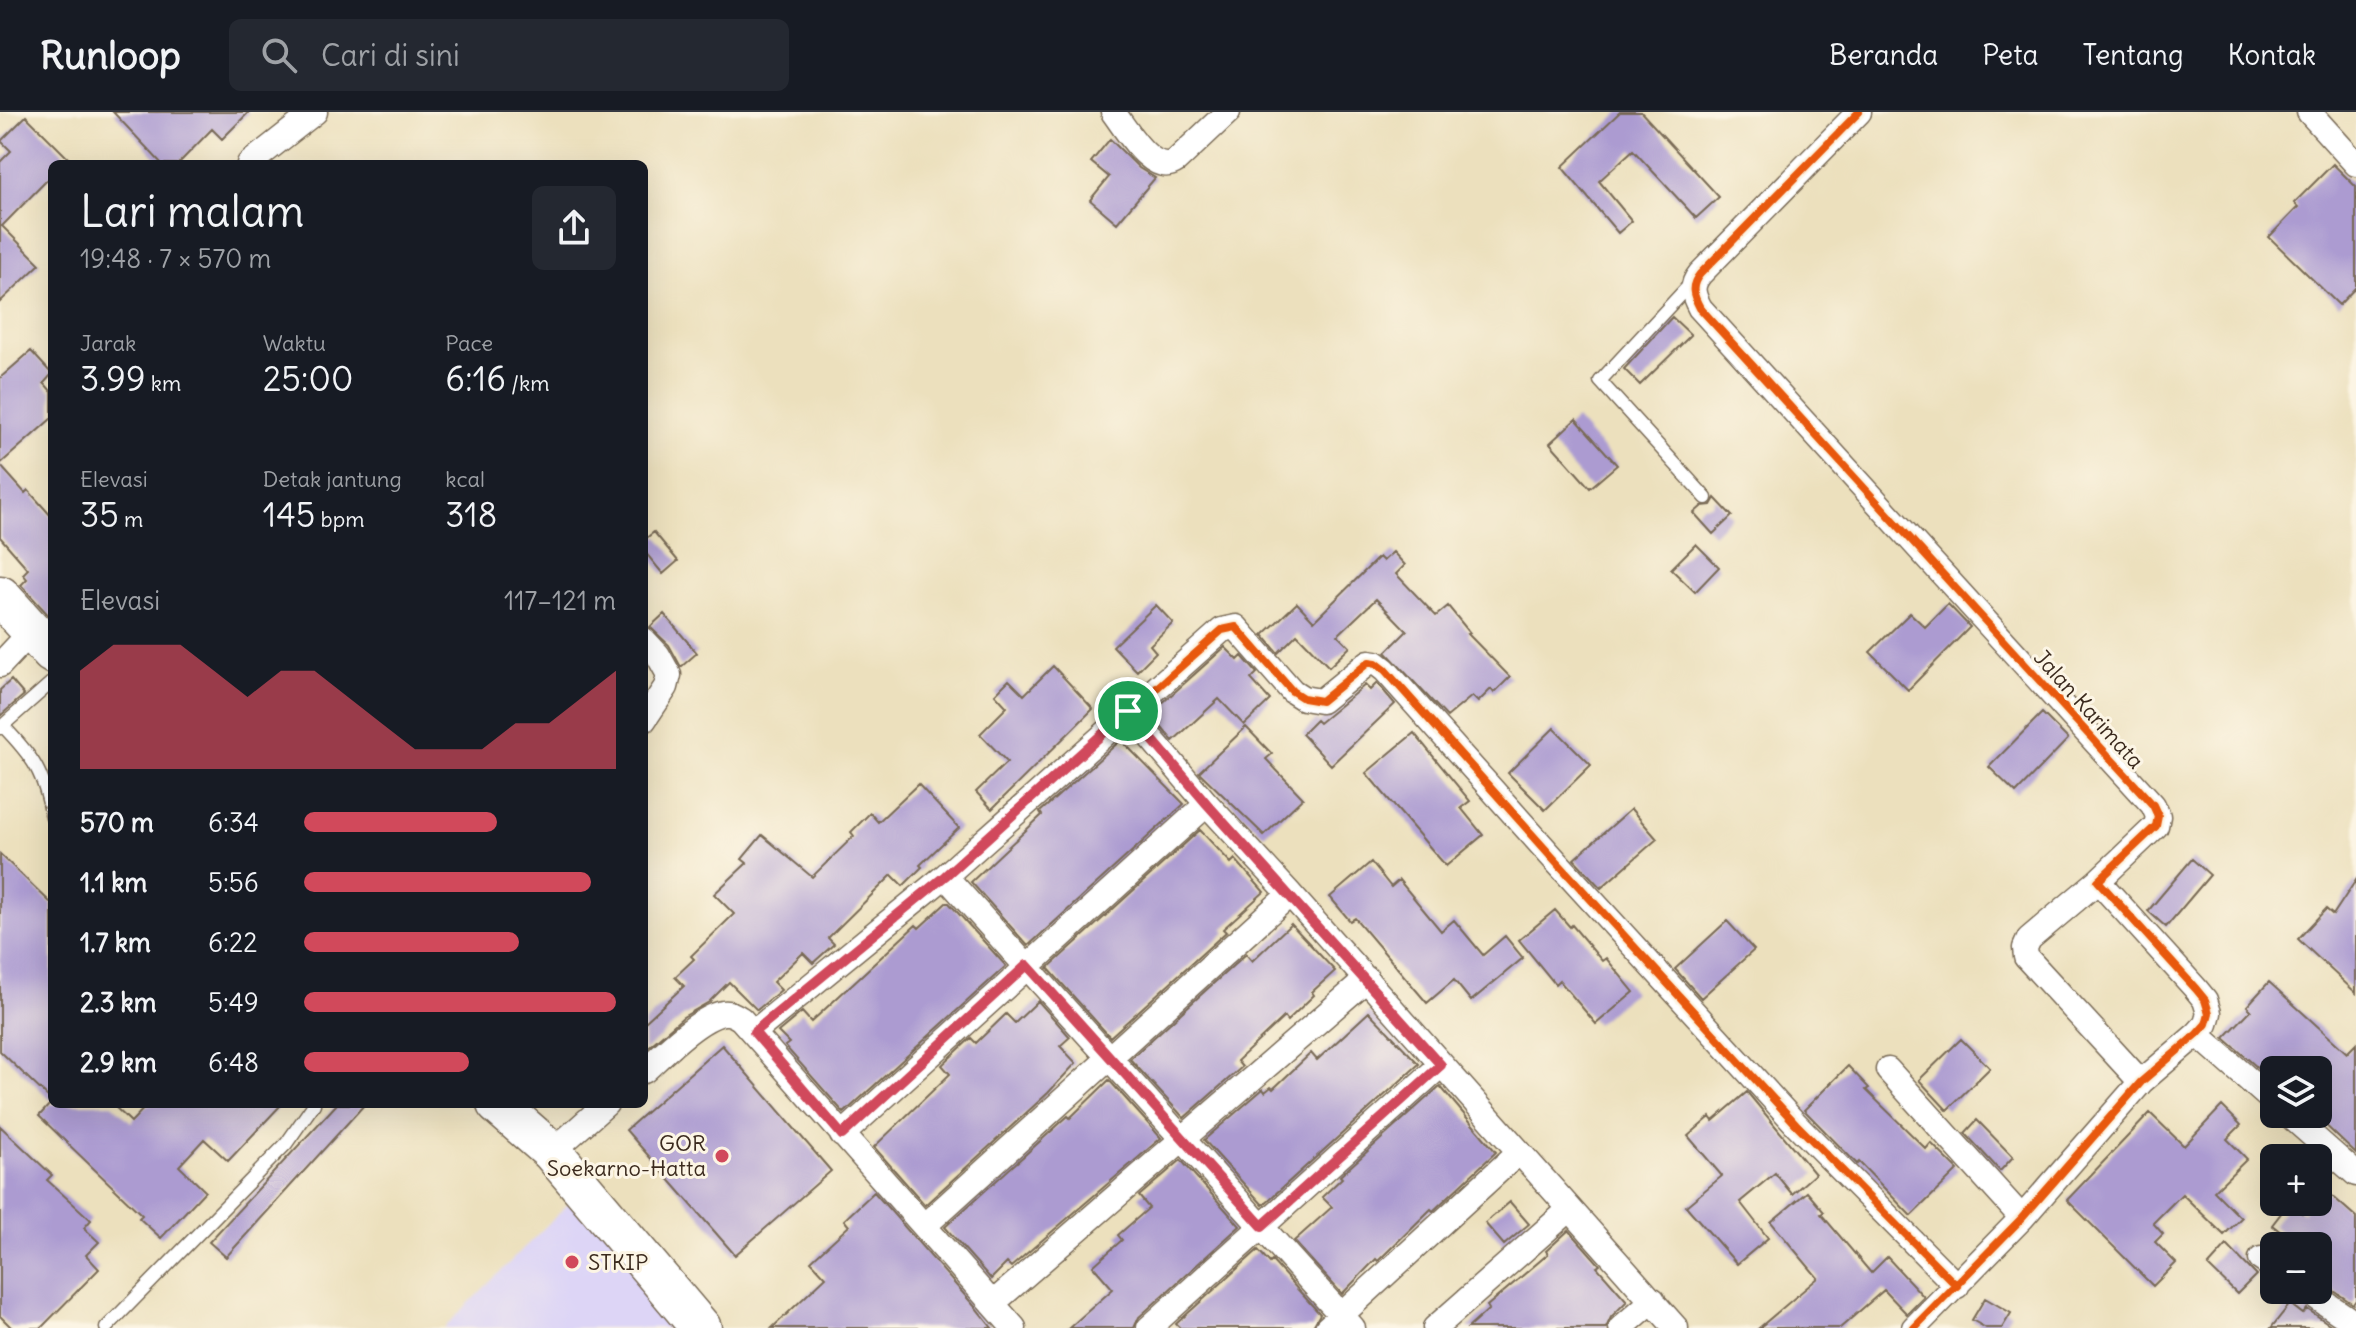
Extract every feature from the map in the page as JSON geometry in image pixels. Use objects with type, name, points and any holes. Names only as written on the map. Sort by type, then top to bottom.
[{"type":"highway","points":[[0,596],[42,642]]},
{"type":"highway","points":[[502,1108],[552,1152],[692,1324]]},
{"type":"street","points":[[254,160],[315,112]]},
{"type":"street","points":[[1113,112],[1151,160],[1161,166],[1170,166],[1228,112]]},
{"type":"street","points":[[1695,280],[1859,112]]},
{"type":"street","points":[[2309,112],[2356,164]]},
{"type":"street","name":"Jalan Karimata","points":[[1695,280],[1693,295],[1700,308],[2153,805],[2158,816],[2156,826],[2098,881]]},
{"type":"street","points":[[754,1032],[945,876],[1128,711],[1229,626],[1241,631],[1292,691],[1312,701],[1321,701],[1330,696],[1369,662],[1376,663],[1796,1124],[1957,1286]]},
{"type":"street","points":[[0,665],[42,642]]},
{"type":"street","points":[[648,644],[669,675],[666,687],[648,714]]},
{"type":"street","points":[[1128,711],[1207,804],[1367,979],[1676,1328]]},
{"type":"street","points":[[842,1135],[1207,804]]},
{"type":"street","points":[[945,876],[1262,1226],[1340,1324],[1519,1152]]},
{"type":"street","points":[[1914,1328],[2022,1218],[2141,1082],[2206,1024],[2209,1013],[2205,1000],[2098,881],[2029,939],[2025,948],[2026,957],[2141,1082]]},
{"type":"street","points":[[924,1226],[1290,894]]},
{"type":"street","points":[[993,1303],[1367,979]]},
{"type":"street","points":[[648,1068],[707,1020],[722,1013],[732,1014],[754,1032],[1014,1328]]},
{"type":"street","points":[[2197,1034],[2260,1090]]},
{"type":"street","points":[[1149,1328],[1441,1065]]},
{"type":"street","points":[[1888,1070],[2022,1218]]},
{"type":"street","points":[[552,1152],[602,1108]]},
{"type":"street","points":[[2304,1128],[2356,1174]]},
{"type":"street","points":[[1435,1328],[1570,1209]]},
{"type":"street","points":[[1621,1328],[1653,1300]]},
{"type":"street","points":[[2327,1304],[2356,1324]]},
{"type":"lane","points":[[1695,280],[1600,381],[1706,498]]},
{"type":"lane","points":[[48,686],[1,727],[32,756],[43,778],[48,800]]},
{"type":"lane","points":[[106,1328],[286,1144],[311,1108]]},
{"type":"shaded area","name":"STKIP","points":[[577,1195],[691,1328],[444,1328]]},
{"type":"building","points":[[113,112],[249,112],[222,139],[212,129],[182,160],[158,160]]},
{"type":"building","points":[[1620,112],[1641,112],[1719,197],[1696,218],[1633,150],[1599,181],[1632,221],[1618,233],[1562,167]]},
{"type":"building","points":[[26,116],[70,160],[48,160],[48,179],[2,226],[40,264],[0,302],[0,162],[11,151],[1,141]]},
{"type":"building","points":[[1110,139],[1139,168],[1155,178],[1117,223],[1090,200],[1109,177],[1091,162]]},
{"type":"building","points":[[2333,164],[2356,187],[2356,287],[2339,305],[2269,237],[2298,207],[2294,203]]},
{"type":"building","points":[[1672,317],[1691,335],[1640,385],[1624,369]]},
{"type":"building","points":[[31,351],[48,370],[48,378],[44,383],[48,388],[48,422],[0,464],[0,378]]},
{"type":"building","points":[[1576,419],[1617,465],[1590,488],[1550,443]]},
{"type":"building","points":[[0,465],[48,512],[48,615],[21,585],[27,579],[23,574],[28,569],[0,537]]},
{"type":"building","points":[[1715,498],[1732,516],[1713,534],[1694,513],[1702,506],[1711,505]]},
{"type":"building","points":[[654,532],[678,561],[663,574],[648,556],[648,537]]},
{"type":"building","points":[[1696,544],[1719,567],[1695,592],[1671,569]]},
{"type":"building","points":[[1393,552],[1405,565],[1396,574],[1436,616],[1448,606],[1468,634],[1510,677],[1494,693],[1491,689],[1478,702],[1472,696],[1447,717],[1386,652],[1407,631],[1376,599],[1338,635],[1350,647],[1329,667],[1297,634],[1278,653],[1263,635],[1297,603],[1314,621],[1379,557],[1383,561]]},
{"type":"building","points":[[1948,604],[1970,627],[1908,690],[1870,652],[1910,613],[1925,627]]},
{"type":"building","points":[[1156,605],[1173,623],[1150,645],[1156,652],[1137,671],[1113,646]]},
{"type":"building","points":[[664,614],[697,653],[681,667],[669,645],[650,627]]},
{"type":"building","points":[[1225,647],[1238,660],[1242,656],[1257,673],[1251,679],[1270,700],[1244,725],[1219,699],[1173,741],[1150,714]]},
{"type":"building","points":[[1053,666],[1093,709],[992,809],[976,792],[1007,762],[980,734],[1007,707],[995,694],[1009,680],[1024,695]]},
{"type":"building","points":[[11,680],[24,695],[0,716],[0,690]]},
{"type":"building","points":[[1377,683],[1395,704],[1331,765],[1302,734],[1316,720],[1319,723],[1365,685],[1370,690]]},
{"type":"building","points":[[2042,713],[2068,739],[2016,793],[1989,767]]},
{"type":"building","points":[[1246,727],[1272,754],[1266,759],[1303,798],[1264,835],[1199,772]]},
{"type":"building","points":[[1554,728],[1591,765],[1545,810],[1508,773]]},
{"type":"building","points":[[1414,733],[1470,801],[1461,808],[1483,835],[1446,866],[1366,773]]},
{"type":"building","points":[[1121,740],[1184,804],[1028,946],[971,882],[1042,815],[1040,812]]},
{"type":"building","points":[[918,784],[959,828],[903,886],[892,875],[828,938],[834,944],[813,963],[803,953],[773,982],[781,990],[757,1010],[729,982],[709,1002],[683,1017],[648,1048],[648,1019],[684,986],[675,977],[694,959],[691,956],[734,914],[714,894],[747,863],[742,859],[762,835],[812,877],[854,836],[851,832],[870,813],[878,822]]},
{"type":"building","points":[[1631,809],[1657,839],[1601,888],[1574,859]]},
{"type":"building","points":[[1200,830],[1231,863],[1235,859],[1264,892],[1223,929],[1226,932],[1110,1037],[1048,968]]},
{"type":"building","points":[[0,854],[48,900],[48,1097],[0,1051]]},
{"type":"building","points":[[2192,859],[2210,875],[2166,927],[2148,911]]},
{"type":"building","points":[[1371,862],[1391,887],[1399,880],[1441,931],[1454,920],[1483,955],[1505,936],[1523,958],[1471,1001],[1454,980],[1427,1003],[1355,918],[1350,921],[1330,897]]},
{"type":"building","points":[[2356,880],[2356,993],[2298,939],[2326,909],[2333,915]]},
{"type":"building","points":[[946,903],[1006,966],[844,1113],[785,1046],[789,1043],[778,1032],[802,1012],[811,1022],[916,925],[919,928]]},
{"type":"building","points":[[1555,910],[1602,961],[1606,958],[1634,992],[1596,1024],[1559,980],[1555,984],[1519,940]]},
{"type":"building","points":[[1727,921],[1754,950],[1701,998],[1675,969]]},
{"type":"building","points":[[1291,924],[1335,971],[1287,1021],[1284,1017],[1237,1061],[1242,1067],[1184,1118],[1130,1059],[1246,954],[1252,961]]},
{"type":"building","points":[[2269,982],[2347,1053],[2356,1044],[2356,1154],[2329,1128],[2332,1128],[2332,1056],[2260,1056],[2260,1070],[2224,1038],[2251,1010],[2247,1006]]},
{"type":"building","points":[[1038,1001],[1070,1037],[1060,1046],[1076,1063],[1048,1093],[925,1205],[874,1147],[950,1074],[942,1065],[971,1038],[976,1043],[1006,1014],[1015,1023]]},
{"type":"building","points":[[1369,1012],[1419,1064],[1263,1205],[1204,1140],[1263,1089],[1265,1092],[1271,1087],[1273,1089],[1311,1053],[1317,1060]]},
{"type":"building","points":[[1961,1039],[1990,1068],[1947,1110],[1919,1080]]},
{"type":"building","points":[[722,1045],[831,1171],[735,1255],[626,1130]]},
{"type":"building","points":[[1848,1066],[1869,1088],[1866,1090],[1926,1149],[1931,1143],[1958,1170],[1911,1216],[1804,1110]]},
{"type":"building","points":[[1109,1080],[1161,1138],[1011,1267],[1007,1263],[991,1279],[945,1227]]},
{"type":"building","points":[[1440,1086],[1496,1152],[1378,1261],[1376,1259],[1342,1294],[1294,1241],[1332,1207],[1322,1197],[1342,1178],[1340,1176]]},
{"type":"building","points":[[1747,1092],[1815,1174],[1792,1194],[1775,1173],[1740,1202],[1768,1238],[1737,1264],[1686,1206],[1722,1176],[1688,1136],[1710,1117],[1713,1121]]},
{"type":"building","points":[[48,1106],[116,1108],[131,1122],[144,1108],[278,1108],[228,1161],[204,1139],[179,1166],[205,1191],[161,1238],[139,1218],[142,1215],[39,1116]]},
{"type":"building","points":[[2222,1106],[2241,1125],[2227,1139],[2247,1159],[2214,1191],[2241,1218],[2224,1235],[2182,1194],[2153,1223],[2163,1234],[2155,1242],[2176,1263],[2153,1286],[2067,1200],[2150,1113],[2184,1146]]},
{"type":"building","points":[[333,1108],[361,1108],[226,1257],[209,1242]]},
{"type":"building","points":[[1977,1120],[2013,1157],[2000,1171],[1965,1133]]},
{"type":"building","points":[[0,1126],[52,1175],[47,1180],[91,1220],[84,1228],[99,1242],[86,1255],[99,1269],[41,1328],[12,1328],[0,1316]]},
{"type":"building","points":[[1181,1160],[1240,1226],[1139,1317],[1134,1328],[1069,1328],[1113,1289],[1093,1266],[1122,1240],[1118,1235],[1149,1208],[1139,1196]]},
{"type":"building","points":[[874,1192],[992,1328],[772,1328],[826,1277],[811,1261],[849,1226],[844,1220]]},
{"type":"building","points":[[1807,1192],[1824,1212],[1821,1214],[1871,1273],[1887,1257],[1924,1297],[1907,1314],[1884,1290],[1840,1328],[1759,1328],[1818,1278],[1771,1222]]},
{"type":"building","points":[[2332,1196],[2356,1217],[2356,1300],[2353,1304],[2332,1290],[2332,1232],[2281,1232],[2272,1225],[2279,1216],[2332,1216]]},
{"type":"building","points":[[1510,1202],[1529,1224],[1504,1245],[1485,1223]]},
{"type":"building","points":[[1569,1230],[1627,1301],[1611,1317],[1606,1328],[1468,1328],[1489,1309],[1487,1306],[1548,1254],[1546,1251]]},
{"type":"building","points":[[2227,1245],[2256,1275],[2237,1294],[2208,1266]]},
{"type":"building","points":[[1258,1250],[1270,1263],[1272,1261],[1320,1314],[1312,1328],[1180,1328],[1176,1324]]},
{"type":"building","points":[[1985,1298],[2011,1313],[2002,1328],[1986,1328],[1972,1320]]},
{"type":"building","points":[[2290,1304],[2303,1314],[2307,1309],[2335,1328],[2271,1328]]},
{"type":"cycle path","points":[[1859,112],[1700,274],[1694,287],[1696,299],[1700,308],[2153,805],[2158,816],[2156,826],[2098,881],[2196,989],[2205,1000],[2209,1013],[2206,1024],[2197,1034],[2141,1082],[2022,1218],[1914,1328]]},
{"type":"cycle path","points":[[754,1032],[945,876],[1222,630],[1236,627],[1292,691],[1303,698],[1321,701],[1369,662],[1385,670],[1796,1124],[1957,1286]]},
{"type":"place","name":"GOR Soekarno-Hatta","points":[[722,1156]]},
{"type":"place","name":"STKIP","points":[[572,1262]]},
{"type":"route","points":[[1128,711],[1207,804],[1441,1065],[1262,1226],[1027,965],[842,1135],[754,1032],[945,876],[1128,711]]}]
